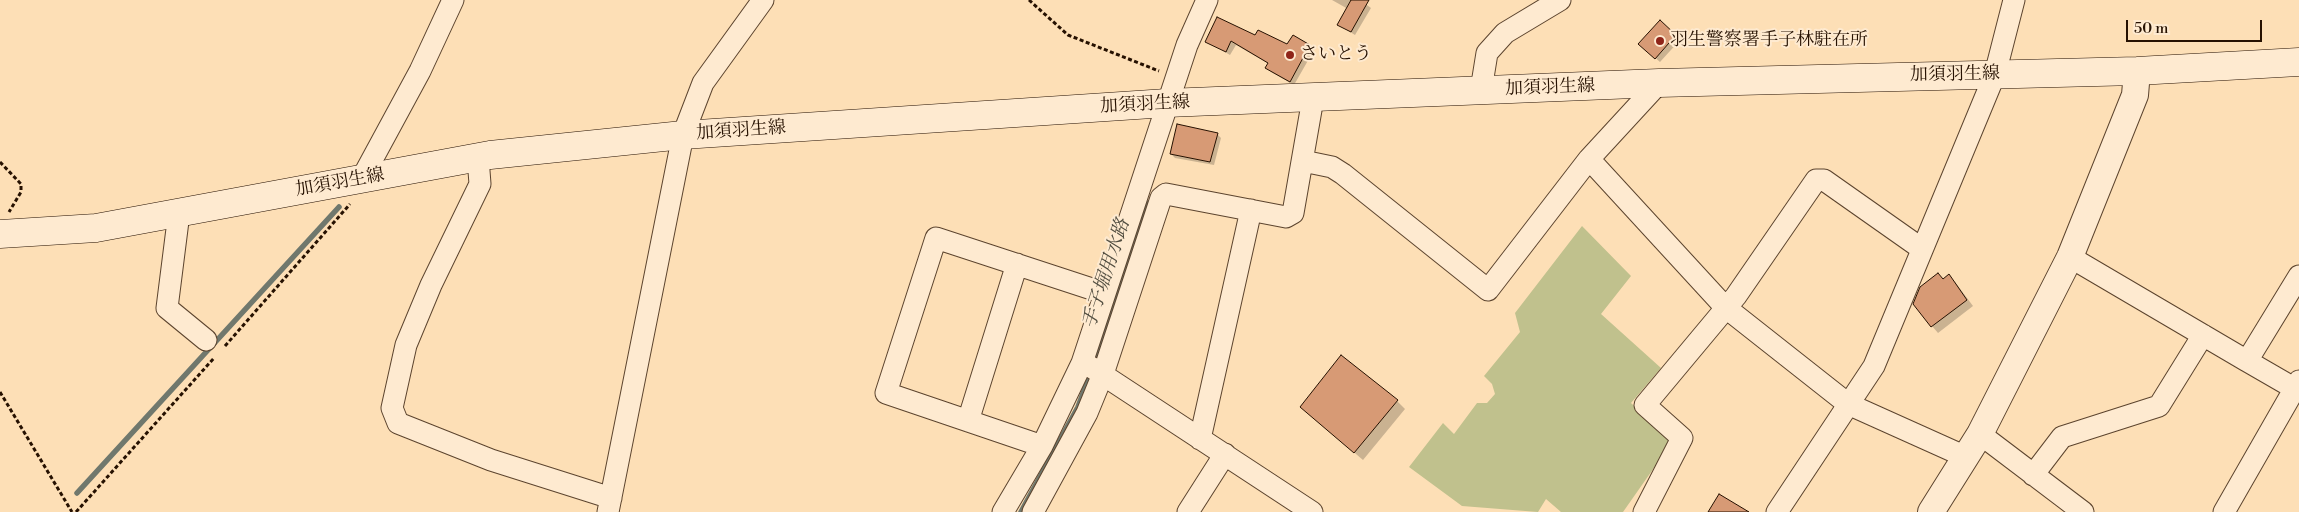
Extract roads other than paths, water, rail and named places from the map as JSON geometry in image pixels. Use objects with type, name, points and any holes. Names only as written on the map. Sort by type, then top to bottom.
[{"type":"main road","name":"加須羽生線","points":[[5,235],[96,228],[478,158],[683,135],[1167,103],[1659,83],[2137,71],[2299,62]]},
{"type":"street","points":[[361,180],[420,71],[453,0]]},
{"type":"street","points":[[478,158],[480,184],[431,285],[406,345],[392,408],[398,422],[610,505],[683,135],[702,82],[763,0]]},
{"type":"street","points":[[1002,512],[1042,446],[1082,363],[1186,44],[1208,0]]},
{"type":"street","points":[[1481,90],[1487,53],[1505,33],[1560,0]]},
{"type":"street","points":[[1777,512],[1874,366],[1995,74],[2014,0]]},
{"type":"street","points":[[1931,512],[1980,434],[2070,257],[2134,95],[2137,71]]},
{"type":"street","points":[[1303,161],[1332,167],[1343,174],[1488,290],[1589,159],[1659,83]]},
{"type":"street","points":[[1033,512],[1082,421],[1103,374],[1161,198],[1166,194],[1286,217],[1293,213],[1311,110],[1309,97]]},
{"type":"street","points":[[1589,159],[1725,307],[1848,404],[1966,457]]},
{"type":"street","points":[[1644,512],[1682,438],[1645,405],[1736,296],[1816,180],[1824,180],[1922,249]]},
{"type":"street","points":[[1200,439],[1251,210]]},
{"type":"street","points":[[179,213],[168,308],[206,340]]},
{"type":"street","points":[[1042,446],[886,393],[936,238],[1104,293]]},
{"type":"street","points":[[2070,257],[2247,361],[2298,387],[2224,512]]},
{"type":"street","points":[[968,421],[1017,264]]},
{"type":"street","points":[[2247,361],[2299,276]]},
{"type":"street","points":[[2033,475],[2062,437],[2159,406],[2203,335]]},
{"type":"street","points":[[1082,363],[1103,374],[1312,512]]},
{"type":"street","points":[[1980,434],[2077,510]]},
{"type":"street","points":[[1188,512],[1225,454]]},
{"type":"waterway","name":"手子堀用水路","points":[[1096,355],[1147,203]]},
{"type":"waterway","points":[[77,493],[339,207]]},
{"type":"waterway","name":"手子堀用水路","points":[[1021,512],[1078,407],[1088,380]]},
{"type":"place","name":"羽生警察署手子林駐在所","points":[[1660,41]]},
{"type":"place","name":"さいとう","points":[[1290,55]]}]
